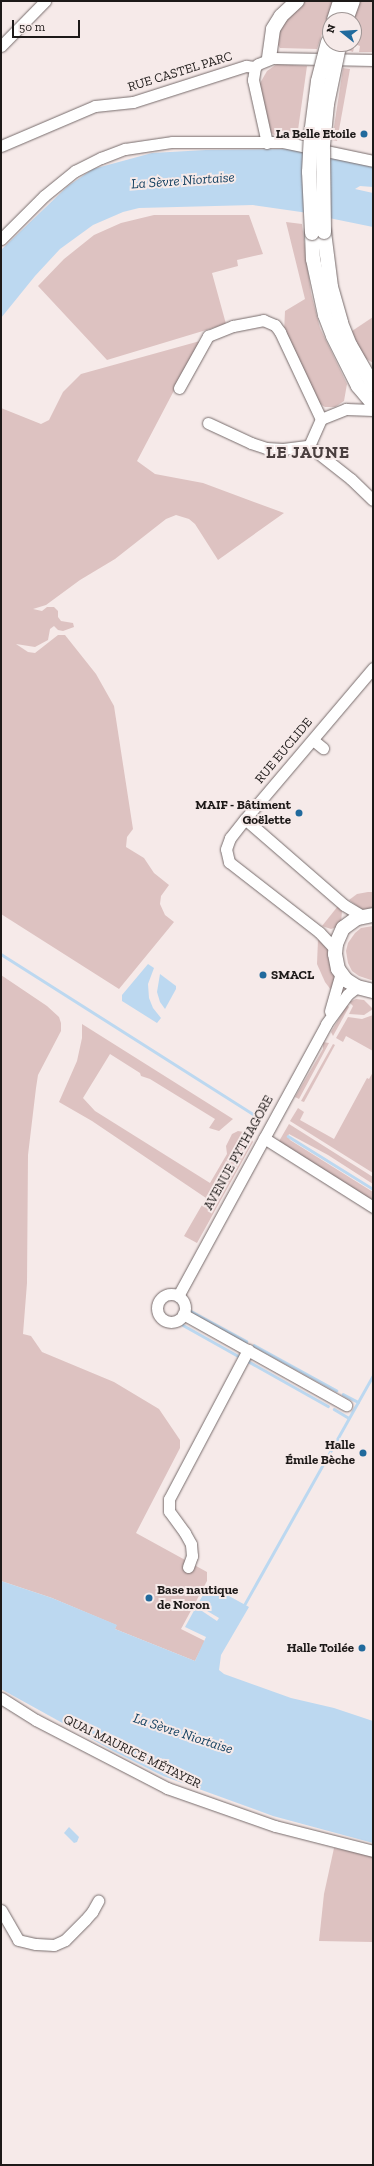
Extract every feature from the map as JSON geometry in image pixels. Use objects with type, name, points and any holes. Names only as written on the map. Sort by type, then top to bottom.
[{"type":"main road","points":[[269,58],[273,29],[281,16],[297,1]]},
{"type":"main road","points":[[337,12],[340,1]]},
{"type":"main road","points":[[349,12],[353,1]]},
{"type":"main road","points":[[333,52],[323,145],[318,233],[313,260],[319,292],[330,329],[358,386],[373,404]]},
{"type":"main road","points":[[318,233],[339,317],[350,345],[372,383]]},
{"type":"main road","points":[[368,915],[352,921],[343,928],[335,949],[335,959],[341,973],[364,989],[373,1002]]},
{"type":"street","points":[[1,46],[45,1]]},
{"type":"street","points":[[267,143],[254,88],[255,67],[263,60],[269,58],[373,60]]},
{"type":"street","name":"RUE CASTEL PARC","points":[[1,146],[95,106],[133,102],[246,66],[255,67]]},
{"type":"street","points":[[1,238],[61,181],[89,163],[113,153],[160,143],[297,143],[373,161]]},
{"type":"street","points":[[179,388],[208,336],[233,326],[264,320],[275,325],[280,332],[321,419]]},
{"type":"street","points":[[309,446],[321,419],[346,409],[373,410]]},
{"type":"street","points":[[208,423],[251,443],[266,448],[283,449],[309,446],[351,479],[373,500]]},
{"type":"street","name":"RUE EUCLIDE","points":[[335,949],[319,932],[229,862],[226,857],[226,849],[230,838],[312,740],[351,686],[373,668]]},
{"type":"street","points":[[312,740],[323,748]]},
{"type":"street","points":[[245,819],[344,905],[368,915]]},
{"type":"street","name":"AVENUE PYTHAGORE","points":[[326,1024],[341,973]]},
{"type":"street","name":"AVENUE PYTHAGORE","points":[[178,1296],[326,1024],[348,994],[364,989]]},
{"type":"street","points":[[264,1138],[373,1207]]},
{"type":"street","points":[[165,1295],[178,1296],[184,1305],[183,1314],[177,1320],[169,1321],[161,1318],[157,1310],[159,1302],[165,1295]]},
{"type":"street","points":[[183,1314],[346,1405]]},
{"type":"street","points":[[188,1567],[192,1556],[191,1544],[186,1533],[169,1511],[169,1499],[248,1350]]},
{"type":"street","name":"QUAI MAURICE MÉTAYER","points":[[1,1698],[36,1720],[167,1788],[275,1826],[373,1851]]},
{"type":"street","points":[[1,1910],[18,1940],[36,1944],[54,1945],[65,1940],[85,1920],[92,1912],[98,1901]]},
{"type":"shaded area","points":[[302,1],[333,1],[329,12],[322,12],[322,34],[317,49],[280,48],[273,37]]},
{"type":"shaded area","points":[[360,1],[373,1],[373,52],[362,52],[362,12],[356,12]]},
{"type":"shaded area","points":[[277,64],[307,66],[297,137],[274,135],[269,131],[259,85],[267,71]]},
{"type":"shaded area","points":[[343,68],[350,69],[337,141],[332,140]]},
{"type":"shaded area","points":[[154,215],[249,215],[263,254],[237,260],[238,266],[212,273],[226,324],[107,360],[38,286],[64,259],[94,235],[121,223]]},
{"type":"shaded area","points":[[286,222],[302,224],[311,293],[320,328],[347,384],[344,401],[335,407],[325,407],[317,402],[284,333],[285,311],[305,299]]},
{"type":"shaded area","points":[[373,317],[373,363],[362,356],[352,331]]},
{"type":"shaded area","points":[[200,341],[137,461],[155,474],[203,483],[284,513],[218,560],[195,524],[189,519],[176,515],[166,519],[115,559],[80,580],[46,605],[33,609],[42,611],[47,607],[54,607],[58,611],[58,617],[61,621],[73,623],[74,627],[63,631],[58,630],[54,626],[50,629],[48,640],[35,647],[16,644],[28,652],[35,653],[58,635],[65,635],[96,674],[114,706],[133,829],[127,837],[126,847],[144,858],[154,873],[169,885],[161,896],[160,904],[165,915],[174,922],[119,989],[1,914],[1,408],[41,424],[49,420],[63,392],[81,374]]},
{"type":"shaded area","points":[[373,892],[373,910],[361,909],[349,900],[357,894]]},
{"type":"shaded area","points":[[338,906],[342,911],[341,923],[337,927],[331,929],[322,926]]},
{"type":"shaded area","points":[[373,926],[373,980],[371,980],[359,976],[352,971],[348,963],[346,951],[348,943],[355,933],[361,928]]},
{"type":"shaded area","points":[[318,939],[327,948],[336,976],[331,990],[325,982],[317,964]]},
{"type":"shaded area","points":[[1,975],[47,1006],[59,1017],[61,1023],[61,1031],[38,1075],[36,1088],[28,1155],[27,1283],[23,1334],[31,1336],[42,1352],[114,1382],[159,1409],[180,1440],[180,1448],[136,1533],[207,1572],[207,1581],[181,1629],[205,1641],[195,1661],[115,1629],[116,1625],[52,1598],[1,1581]]},
{"type":"shaded area","points":[[356,999],[364,1000],[373,1009],[364,1015],[349,1014],[353,1006],[349,1002]]},
{"type":"shaded area","points":[[347,1005],[349,1007],[333,1036],[331,1032]]},
{"type":"shaded area","points":[[373,1015],[373,1051],[346,1036],[343,1042],[336,1038],[348,1017],[362,1019]]},
{"type":"shaded area","points":[[82,1024],[233,1119],[219,1131],[209,1128],[215,1119],[150,1079],[141,1076],[140,1073],[110,1054],[83,1098],[95,1111],[210,1183],[227,1154],[226,1146],[232,1134],[238,1131],[244,1132],[250,1136],[253,1142],[197,1243],[184,1236],[206,1198],[92,1121],[59,1102],[77,1061],[82,1038]]},
{"type":"shaded area","points":[[323,1042],[329,1043],[299,1099],[295,1097],[323,1049]]},
{"type":"shaded area","points":[[333,1044],[335,1045],[304,1102],[301,1101]]},
{"type":"shaded area","points":[[373,1072],[373,1173],[290,1121],[298,1108],[304,1112],[300,1120],[334,1139],[367,1078],[369,1079]]},
{"type":"shaded area","points":[[289,1124],[373,1177],[373,1184],[328,1155],[289,1134],[288,1136],[290,1140],[373,1192],[373,1203],[278,1143]]},
{"type":"shaded area","points":[[334,1848],[373,1856],[373,1942],[319,1941],[324,1894]]},
{"type":"water","name":"La Sèvre Niortaise","points":[[292,149],[373,166],[373,187],[360,186],[355,189],[373,193],[373,227],[329,218],[329,216],[253,205],[139,208],[123,212],[93,225],[60,249],[35,276],[1,318],[1,250],[68,186],[93,169],[152,153],[206,150]]},
{"type":"water","points":[[148,964],[154,968],[148,984],[149,998],[153,1008],[161,1018],[157,1023],[122,1001],[122,995]]},
{"type":"water","points":[[160,974],[176,986],[176,989],[165,1009],[160,1002],[157,992]]},
{"type":"water","name":"La Sèvre Niortaise","points":[[1,1581],[52,1598],[117,1625],[115,1629],[195,1661],[206,1637],[185,1627],[196,1607],[217,1621],[219,1618],[197,1605],[209,1585],[249,1607],[221,1655],[219,1670],[224,1674],[291,1698],[334,1708],[373,1721],[373,1843],[273,1816],[163,1776],[113,1751],[1,1689]]},
{"type":"water","points":[[69,1827],[79,1837],[77,1842],[74,1843],[64,1833]]},
{"type":"waterway","points":[[1,954],[255,1115]]},
{"type":"waterway","points":[[288,1136],[373,1189]]},
{"type":"waterway","points":[[191,1311],[246,1341]]},
{"type":"waterway","points":[[183,1325],[240,1357]]},
{"type":"waterway","points":[[254,1345],[336,1390]]},
{"type":"waterway","points":[[246,1360],[328,1406]]},
{"type":"waterway","points":[[243,1607],[373,1375]]},
{"type":"waterway","points":[[343,1394],[358,1402]]},
{"type":"waterway","points":[[334,1409],[349,1418]]},
{"type":"place","name":"La Belle Etoile","points":[[364,134]]},
{"type":"place","name":"MAIF - Bâtiment Goëlette","points":[[299,813]]},
{"type":"place","name":"SMACL","points":[[263,975]]},
{"type":"place","name":"Halle Émile Bèche","points":[[363,1453]]},
{"type":"place","name":"Base nautique de Noron","points":[[149,1598]]},
{"type":"place","name":"Halle Toilée","points":[[362,1648]]},
{"type":"district","name":"LE JAUNE","points":[[308,453]]}]
